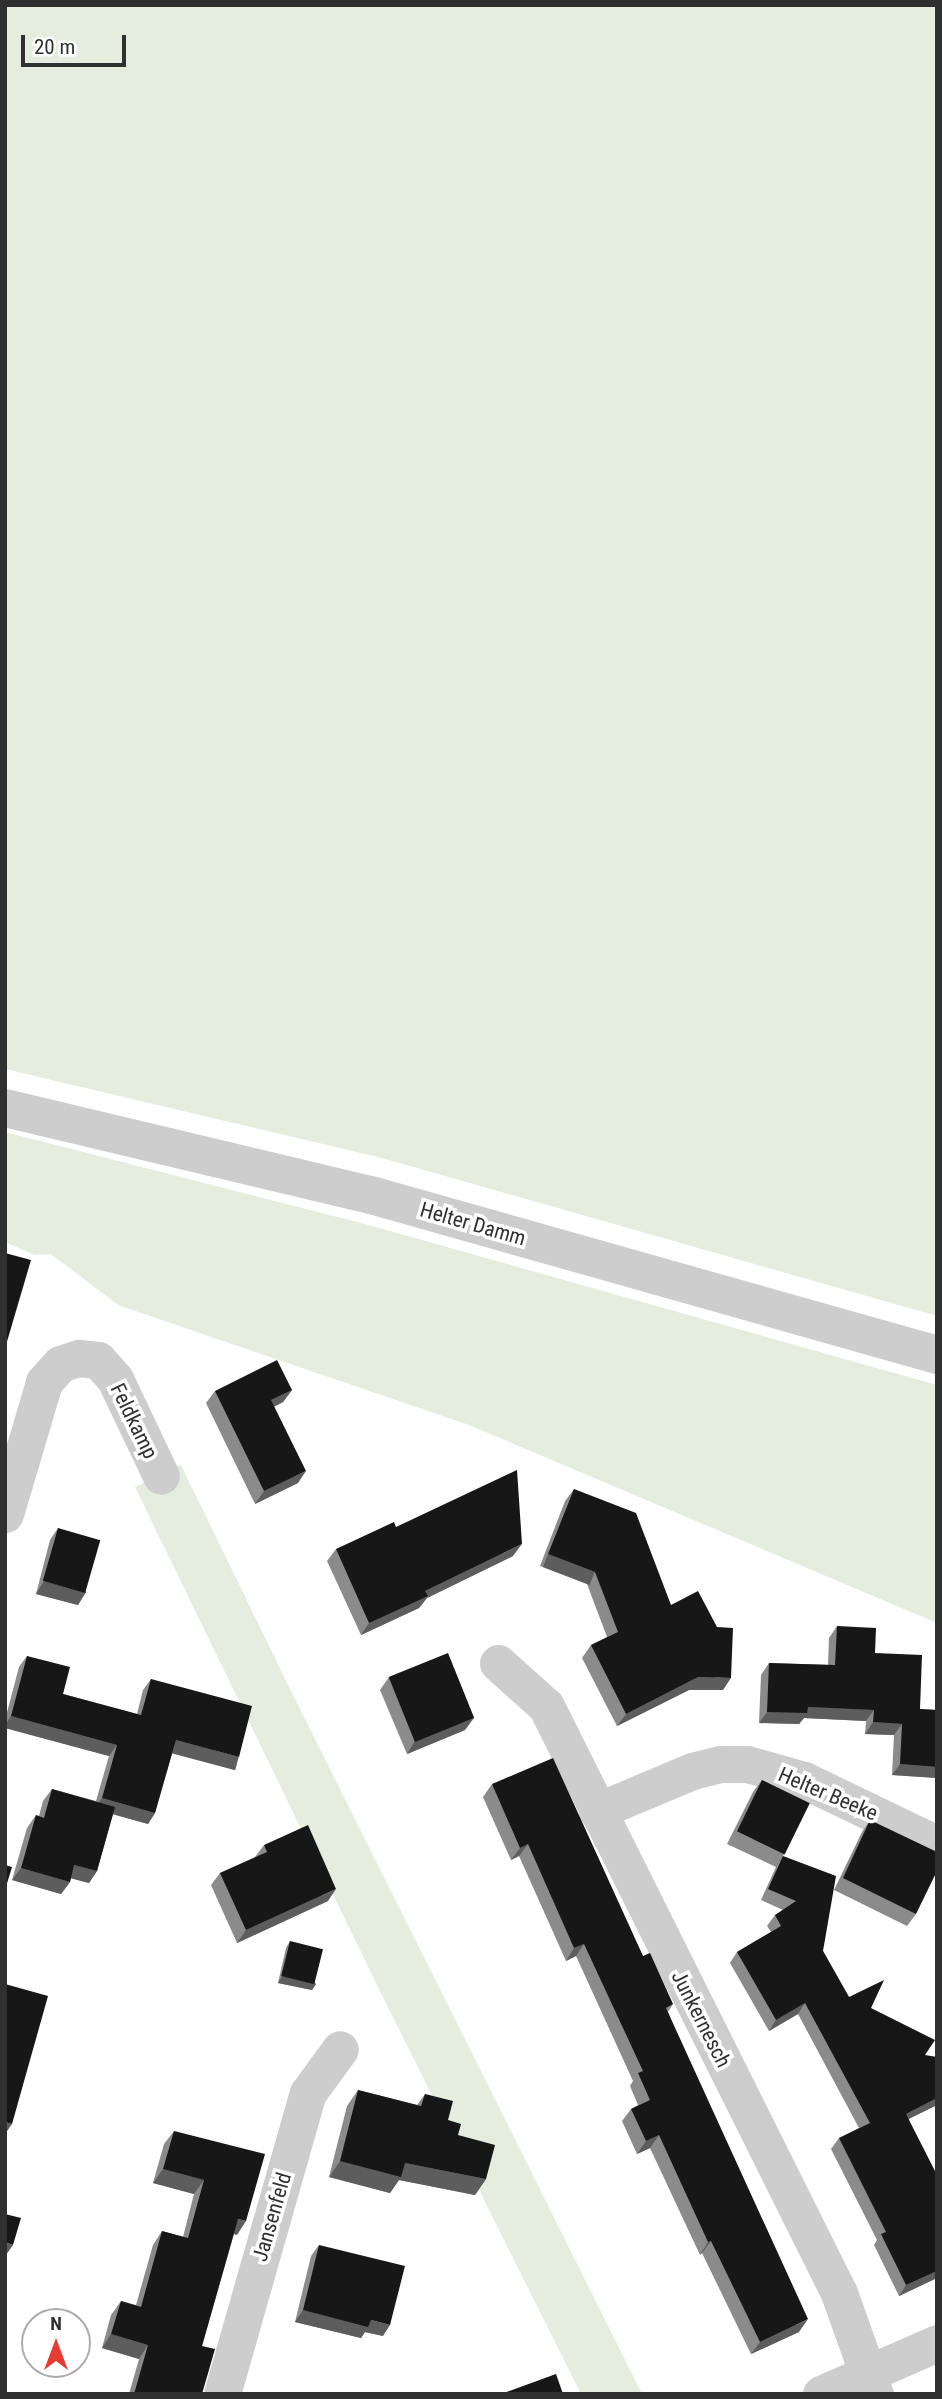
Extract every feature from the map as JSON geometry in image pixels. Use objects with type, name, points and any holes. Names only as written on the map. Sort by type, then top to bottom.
[{"type":"street","name":"Helter Damm","points":[[5,1108],[371,1195],[937,1355]]},
{"type":"street","name":"Feldkamp","points":[[5,1514],[44,1382],[60,1364],[79,1358],[97,1360],[115,1379],[161,1476]]},
{"type":"street","name":"Junkernesch","points":[[498,1663],[546,1706],[839,2293],[871,2385]]},
{"type":"street","name":"Helter Beeke","points":[[597,1811],[692,1771],[721,1764],[747,1764],[804,1780],[937,1844]]},
{"type":"street","name":"Jansenfeld","points":[[222,2394],[308,2093],[340,2049]]},
{"type":"street","points":[[821,2394],[871,2385],[937,2343]]},
{"type":"green space","points":[[5,5],[937,5],[937,1316],[382,1158],[5,1069]]},
{"type":"green space","points":[[5,1132],[365,1224],[937,1385],[937,1623],[469,1425],[118,1305],[51,1254],[35,1255],[5,1242]]},
{"type":"green space","points":[[181,1465],[642,2394],[581,2394],[375,1981],[135,1487]]},
{"type":"building","points":[[5,1253],[31,1260],[6,1345],[5,1345]]},
{"type":"building","points":[[277,1360],[292,1390],[271,1400],[306,1471],[264,1491],[215,1391]]},
{"type":"building","points":[[517,1470],[522,1544],[425,1591],[428,1596],[369,1623],[336,1549],[394,1522],[396,1527]]},
{"type":"building","points":[[574,1489],[636,1513],[671,1605],[698,1591],[717,1627],[733,1628],[731,1678],[698,1677],[626,1714],[591,1645],[618,1632],[595,1572],[548,1554]]},
{"type":"building","points":[[58,1528],[100,1540],[85,1593],[43,1581]]},
{"type":"building","points":[[837,1626],[876,1628],[875,1653],[922,1655],[920,1709],[937,1710],[937,1767],[900,1764],[902,1724],[873,1722],[874,1710],[808,1707],[807,1713],[767,1712],[769,1663],[835,1665]]},
{"type":"building","points":[[448,1653],[474,1718],[415,1742],[389,1677]]},
{"type":"building","points":[[27,1656],[70,1667],[63,1694],[141,1715],[151,1679],[252,1706],[239,1757],[176,1740],[155,1813],[102,1798],[117,1745],[11,1716]]},
{"type":"building","points":[[553,1758],[643,1956],[650,1953],[673,2004],[666,2008],[808,2319],[760,2342],[711,2241],[708,2242],[659,2135],[646,2141],[631,2109],[650,2100],[638,2073],[643,2071],[584,1944],[574,1948],[528,1844],[520,1848],[492,1784]]},
{"type":"building","points":[[762,1780],[810,1803],[785,1854],[737,1831]]},
{"type":"building","points":[[52,1789],[115,1807],[97,1871],[74,1865],[70,1882],[21,1868],[36,1815],[44,1818]]},
{"type":"building","points":[[870,1820],[937,1852],[937,1871],[916,1914],[843,1878]]},
{"type":"building","points":[[308,1825],[336,1889],[246,1930],[220,1873],[267,1852],[264,1845]]},
{"type":"building","points":[[783,1856],[836,1876],[823,1951],[849,1997],[884,1980],[871,2008],[935,2040],[925,2055],[937,2057],[937,2098],[906,2114],[937,2175],[937,2271],[906,2285],[881,2234],[886,2232],[839,2138],[870,2123],[805,2003],[776,2020],[737,1952],[781,1926],[775,1915],[796,1901],[768,1889]]},
{"type":"building","points":[[5,1865],[12,1867],[5,1890]]},
{"type":"building","points":[[290,1941],[323,1949],[314,1984],[281,1976]]},
{"type":"building","points":[[5,1984],[48,1996],[12,2124],[5,2122]]},
{"type":"building","points":[[358,2090],[421,2106],[425,2094],[453,2101],[448,2120],[461,2124],[458,2135],[495,2145],[486,2179],[405,2163],[401,2177],[340,2161]]},
{"type":"building","points":[[174,2131],[265,2154],[246,2221],[238,2219],[202,2346],[215,2349],[202,2394],[134,2394],[148,2345],[111,2334],[121,2301],[141,2307],[162,2231],[188,2238],[204,2180],[163,2169]]},
{"type":"building","points":[[5,2214],[21,2218],[13,2245],[5,2242]]},
{"type":"building","points":[[319,2245],[405,2266],[390,2325],[371,2320],[368,2327],[303,2310]]},
{"type":"building","points":[[556,2374],[563,2394],[501,2394]]}]
